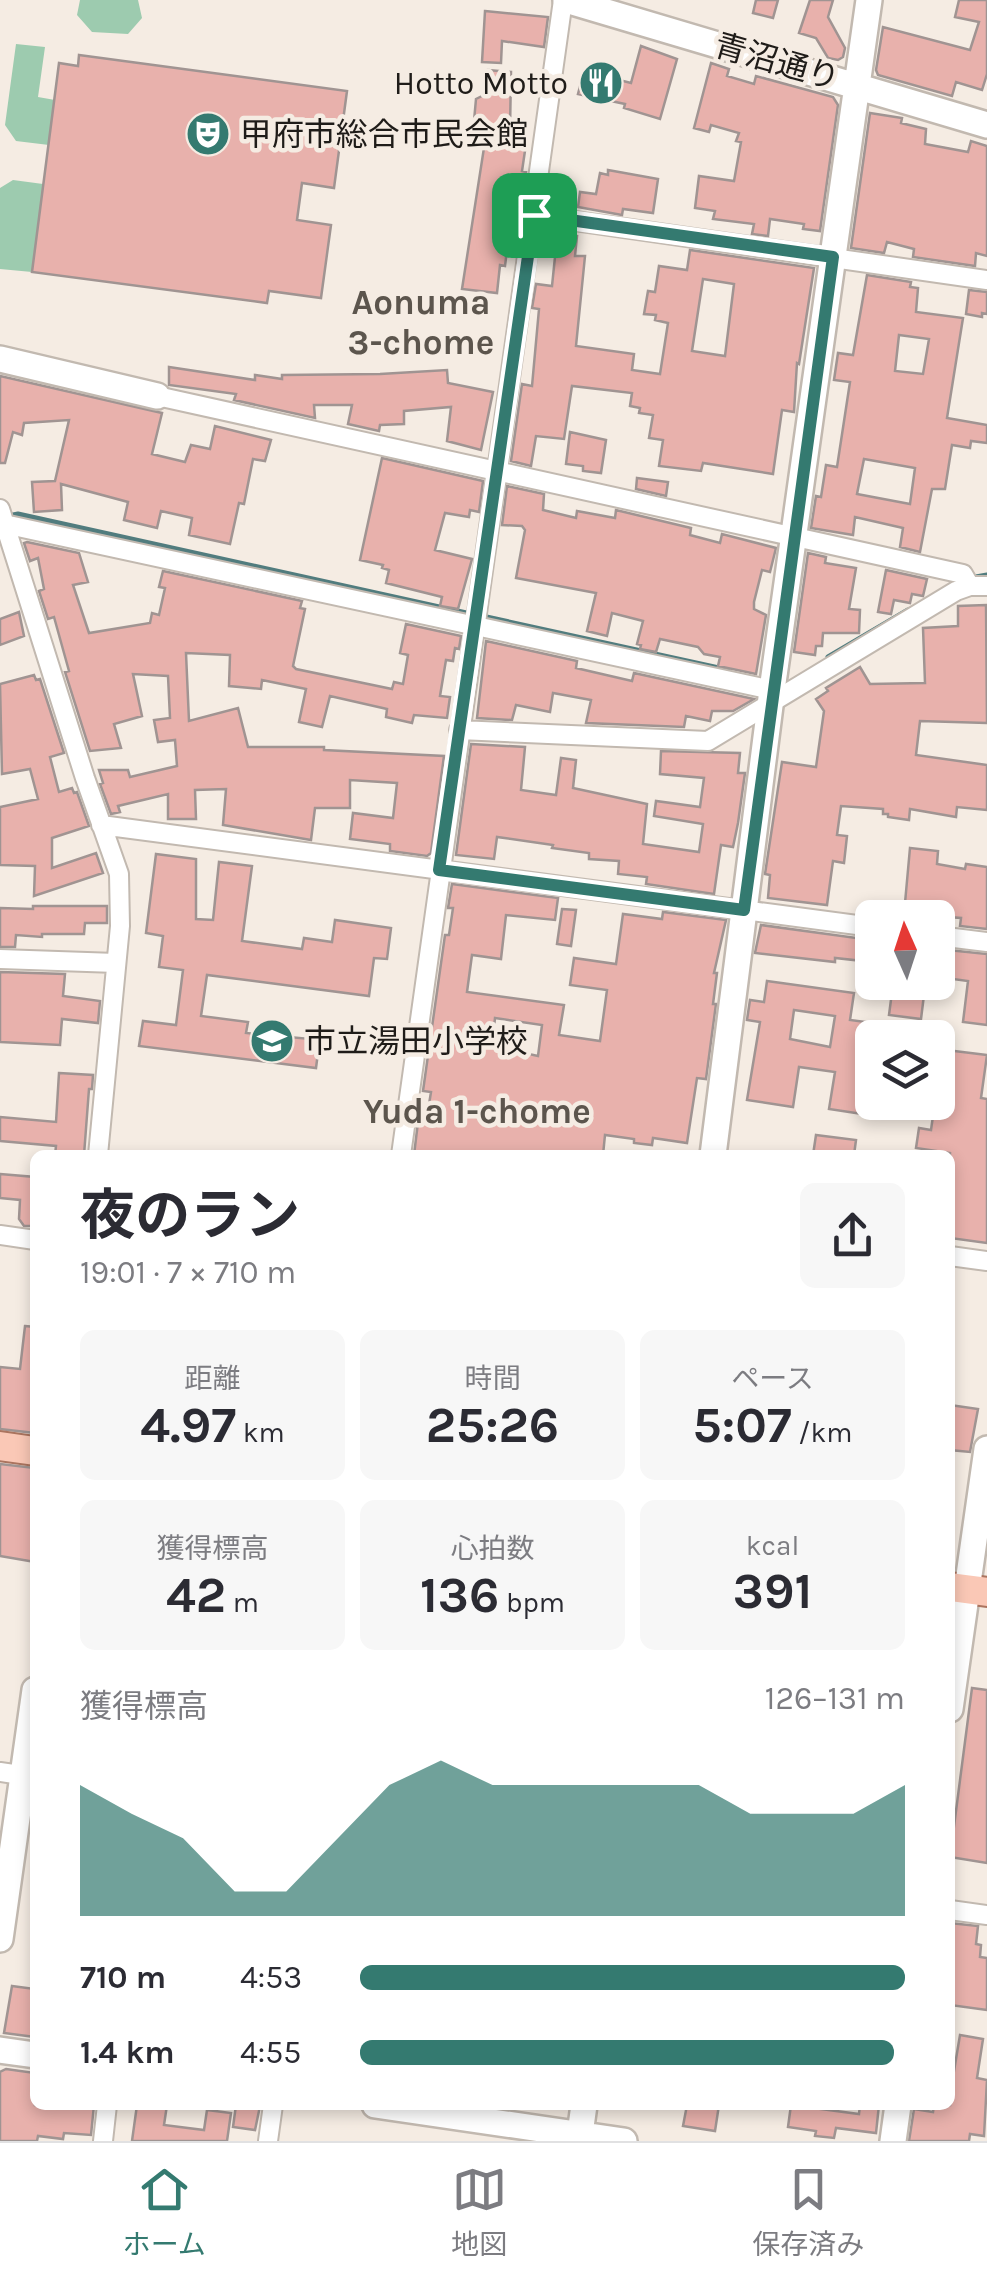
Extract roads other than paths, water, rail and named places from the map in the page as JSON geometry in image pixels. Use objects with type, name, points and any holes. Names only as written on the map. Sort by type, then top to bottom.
[{"type":"main road","points":[[0,1446],[30,1451]]},
{"type":"street","name":"青沼通り","points":[[565,0],[987,125]]},
{"type":"street","points":[[402,1150],[565,0]]},
{"type":"street","points":[[714,1150],[771,697],[869,0]]},
{"type":"street","points":[[534,215],[987,280]]},
{"type":"street","points":[[0,359],[793,537],[972,583]]},
{"type":"street","points":[[98,1150],[120,926],[120,874],[101,826],[3,518],[475,619],[771,697]]},
{"type":"street","points":[[459,730],[708,741],[771,697],[972,583]]},
{"type":"street","points":[[101,826],[855,925]]},
{"type":"street","points":[[955,938],[987,942]]},
{"type":"street","points":[[0,959],[116,962]]},
{"type":"street","points":[[0,1234],[30,1239]]},
{"type":"street","points":[[955,1257],[987,1262]]},
{"type":"street","points":[[955,1676],[987,1449]]},
{"type":"street","points":[[0,1940],[19,1775],[30,1717]]},
{"type":"street","points":[[955,1911],[987,1915]]},
{"type":"street","points":[[0,2050],[30,2053]]},
{"type":"street","points":[[103,2141],[106,2110]]},
{"type":"street","points":[[268,2141],[272,2110]]},
{"type":"street","points":[[406,2110],[580,2138],[624,2141]]},
{"type":"street","points":[[580,2138],[583,2110]]},
{"type":"street","points":[[893,2141],[897,2110]]},
{"type":"waterway","points":[[8,516],[18,514],[471,614]]},
{"type":"waterway","points":[[970,578],[987,575]]},
{"type":"waterway","points":[[828,657],[908,610]]},
{"type":"waterway","points":[[482,616],[728,670]]},
{"type":"place","name":"Hotto Motto","points":[[601,83]]},
{"type":"place","name":"甲府市総合市民会館","points":[[208,134]]},
{"type":"place","name":"市立湯田小学校","points":[[272,1041]]},
{"type":"district","name":"Aonuma 3-chome","points":[[421,322]]},
{"type":"district","name":"Yuda 1-chome","points":[[477,1111]]}]
